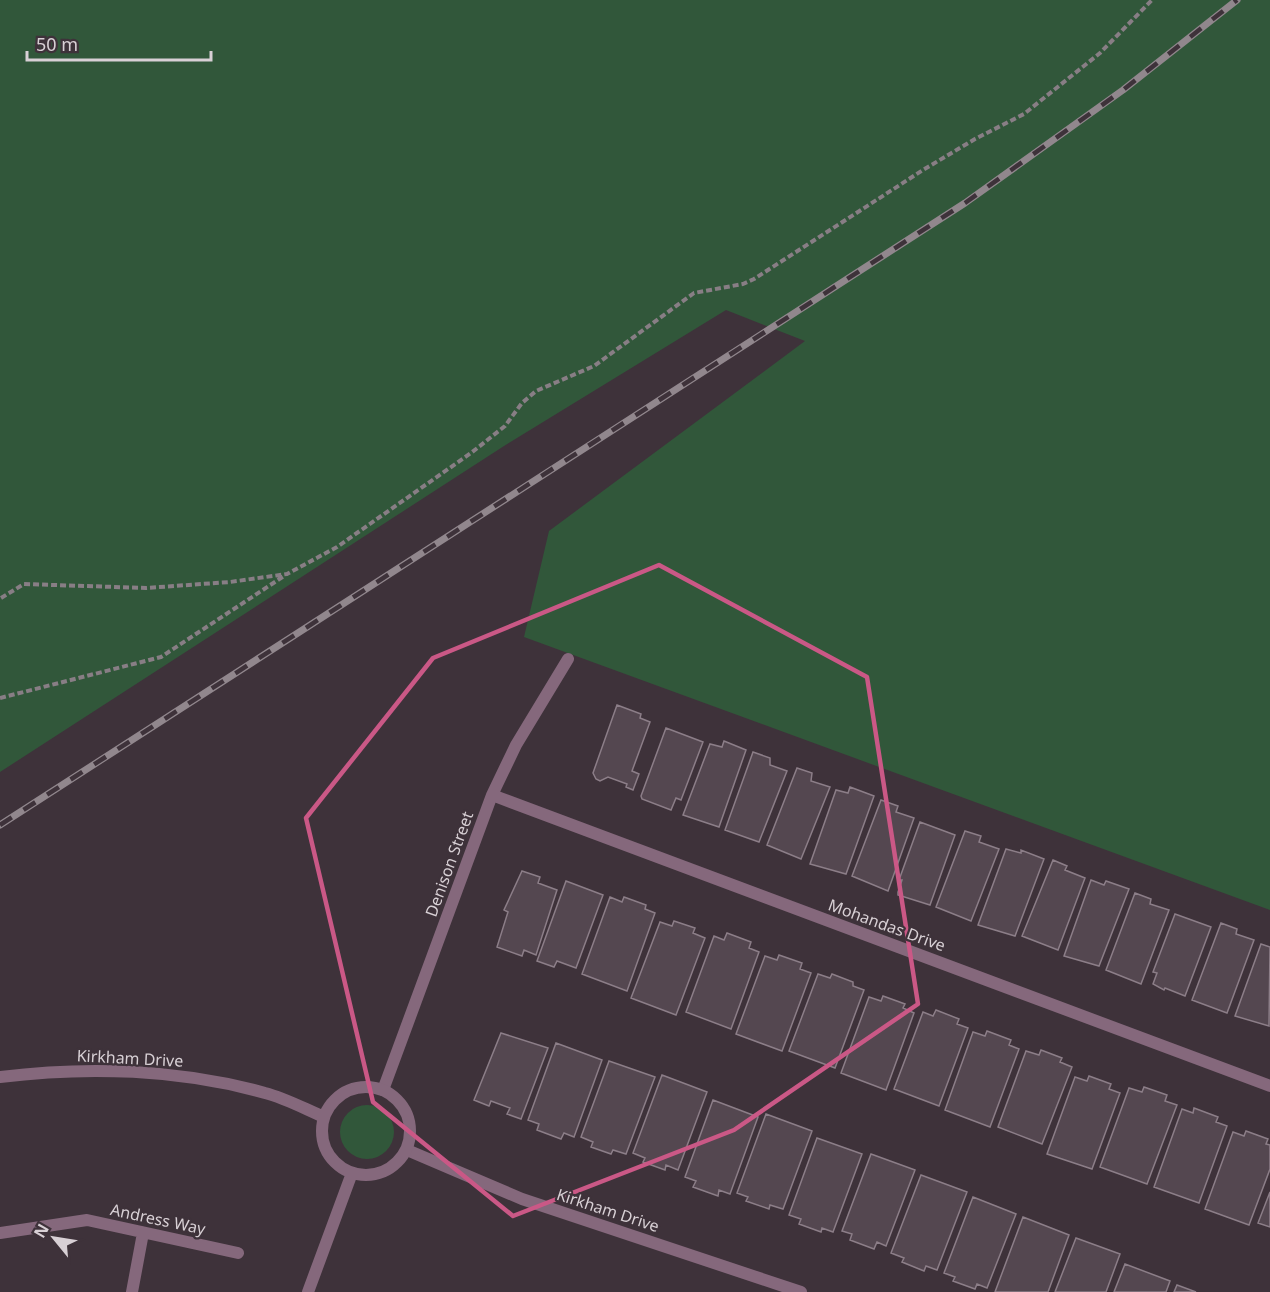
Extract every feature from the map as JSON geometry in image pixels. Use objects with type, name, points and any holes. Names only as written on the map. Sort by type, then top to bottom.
[{"type":"street","name":"Denison Street","points":[[383,1090],[492,795],[516,745],[568,659]]},
{"type":"street","name":"Mohandas Drive","points":[[492,795],[1270,1086]]},
{"type":"street","name":"Kirkham Drive","points":[[0,1077],[86,1071],[209,1080],[267,1093],[324,1117]]},
{"type":"street","points":[[369,1087],[383,1090],[404,1108],[410,1122],[407,1150],[386,1172],[371,1176],[352,1173],[331,1159],[324,1146],[322,1131],[324,1117],[331,1104],[342,1094],[355,1088],[369,1087]]},
{"type":"street","name":"Kirkham Drive","points":[[407,1150],[522,1199],[801,1292]]},
{"type":"street","points":[[308,1292],[352,1173]]},
{"type":"street","name":"Andress Way","points":[[0,1233],[87,1220],[238,1253]]},
{"type":"street","points":[[132,1292],[143,1233]]},
{"type":"path","points":[[0,699],[161,657],[287,574],[337,546],[471,453],[505,426],[522,403],[536,391],[594,366],[694,293],[743,284],[754,279],[941,160],[1024,114],[1100,53],[1152,0]]},
{"type":"path","points":[[1,598],[24,584],[146,588],[230,582],[287,574]]},
{"type":"highlighted area","points":[[659,565],[867,677],[918,1004],[734,1130],[513,1216],[373,1102],[306,818],[433,658]]},
{"type":"green space","points":[[0,0],[1270,0],[1270,910],[524,637],[549,531],[805,341],[726,310],[504,446],[0,772]]},
{"type":"green space","points":[[367,1105],[377,1107],[386,1113],[392,1122],[394,1132],[392,1142],[386,1151],[377,1157],[367,1159],[357,1157],[348,1151],[342,1142],[340,1132],[342,1122],[348,1113],[357,1107]]},
{"type":"building","points":[[617,705],[641,714],[640,718],[650,722],[632,771],[639,774],[633,790],[626,787],[627,784],[608,777],[600,781],[593,773]]},
{"type":"building","points":[[666,728],[703,742],[681,800],[676,798],[671,810],[642,799],[641,796]]},
{"type":"building","points":[[724,741],[746,750],[719,827],[683,815],[710,744],[722,747]]},
{"type":"building","points":[[753,752],[770,758],[770,765],[787,771],[759,842],[725,830]]},
{"type":"building","points":[[797,768],[812,773],[811,781],[830,787],[801,859],[767,845]]},
{"type":"building","points":[[850,787],[874,796],[846,874],[810,864],[836,790],[848,793]]},
{"type":"building","points":[[881,800],[898,806],[896,812],[914,818],[888,891],[852,876]]},
{"type":"building","points":[[920,822],[955,835],[930,905],[898,895],[902,880],[899,880]]},
{"type":"building","points":[[965,831],[981,836],[979,842],[999,849],[971,921],[936,907]]},
{"type":"building","points":[[1006,849],[1021,853],[1021,850],[1044,859],[1015,936],[978,925]]},
{"type":"building","points":[[1053,860],[1067,866],[1065,870],[1085,878],[1058,950],[1022,936]]},
{"type":"building","points":[[522,871],[540,877],[538,883],[557,890],[536,955],[524,950],[522,956],[497,947],[508,912],[504,910]]},
{"type":"building","points":[[1091,880],[1104,885],[1106,881],[1129,889],[1099,966],[1064,956]]},
{"type":"building","points":[[566,881],[603,895],[576,968],[557,961],[554,967],[537,961]]},
{"type":"building","points":[[1135,893],[1151,899],[1150,904],[1169,910],[1141,984],[1106,970]]},
{"type":"building","points":[[610,897],[622,902],[624,897],[646,905],[645,909],[655,913],[627,991],[582,974]]},
{"type":"building","points":[[1175,914],[1211,927],[1185,996],[1153,984],[1157,973],[1153,972]]},
{"type":"building","points":[[674,921],[695,928],[693,933],[705,938],[676,1015],[631,998],[660,922],[672,926]]},
{"type":"building","points":[[1221,923],[1237,929],[1236,934],[1254,940],[1227,1013],[1192,1000]]},
{"type":"building","points":[[727,933],[751,942],[749,948],[759,952],[731,1029],[686,1012],[714,936],[724,940]]},
{"type":"building","points":[[1261,944],[1270,947],[1269,1026],[1235,1016]]},
{"type":"building","points":[[779,955],[802,963],[800,969],[811,973],[782,1051],[736,1034],[765,956],[777,960]]},
{"type":"building","points":[[818,974],[830,978],[832,974],[853,982],[853,986],[864,990],[835,1068],[789,1051]]},
{"type":"building","points":[[883,996],[905,1004],[903,1008],[914,1013],[886,1090],[841,1073],[869,997],[881,1001]]},
{"type":"building","points":[[936,1010],[959,1019],[957,1024],[968,1028],[939,1106],[894,1089],[923,1012],[933,1016]]},
{"type":"building","points":[[987,1031],[1011,1040],[1009,1045],[1019,1049],[990,1127],[945,1110],[973,1032],[985,1036]]},
{"type":"building","points":[[501,1033],[548,1048],[521,1119],[507,1114],[510,1108],[491,1101],[489,1106],[474,1100]]},
{"type":"building","points":[[556,1043],[602,1060],[574,1137],[564,1133],[561,1139],[537,1130],[539,1124],[528,1120]]},
{"type":"building","points":[[1041,1050],[1062,1058],[1060,1062],[1072,1067],[1042,1144],[998,1127],[1026,1051],[1039,1055]]},
{"type":"building","points":[[609,1061],[655,1077],[626,1154],[613,1150],[611,1154],[591,1147],[593,1142],[581,1137]]},
{"type":"building","points":[[662,1075],[707,1092],[678,1170],[666,1165],[665,1170],[643,1162],[645,1158],[633,1153]]},
{"type":"building","points":[[1089,1076],[1111,1084],[1109,1089],[1120,1093],[1092,1169],[1047,1154],[1075,1077],[1087,1081]]},
{"type":"building","points":[[1144,1087],[1167,1095],[1165,1101],[1177,1105],[1147,1184],[1100,1167],[1129,1088],[1142,1092]]},
{"type":"building","points":[[713,1100],[758,1117],[730,1194],[719,1190],[718,1196],[693,1187],[696,1181],[685,1177]]},
{"type":"building","points":[[1194,1108],[1218,1117],[1216,1122],[1227,1126],[1199,1203],[1154,1187],[1182,1109],[1193,1113]]},
{"type":"building","points":[[766,1114],[812,1131],[783,1209],[770,1205],[769,1209],[746,1201],[748,1197],[737,1193]]},
{"type":"building","points":[[1246,1131],[1268,1139],[1266,1144],[1270,1145],[1270,1169],[1249,1225],[1205,1209],[1233,1132],[1244,1136]]},
{"type":"building","points":[[817,1138],[862,1154],[833,1232],[822,1228],[821,1232],[799,1224],[801,1219],[789,1215]]},
{"type":"building","points":[[871,1154],[915,1170],[886,1246],[877,1242],[874,1249],[850,1240],[852,1234],[842,1231]]},
{"type":"building","points":[[921,1175],[967,1192],[937,1270],[926,1266],[924,1271],[902,1262],[904,1258],[891,1253]]},
{"type":"building","points":[[1270,1192],[1270,1227],[1258,1223]]},
{"type":"building","points":[[973,1197],[1016,1214],[987,1288],[977,1284],[975,1289],[953,1281],[955,1277],[944,1273]]},
{"type":"building","points":[[1023,1217],[1069,1235],[1048,1292],[995,1292]]},
{"type":"building","points":[[1076,1238],[1120,1254],[1106,1292],[1055,1292]]},
{"type":"building","points":[[1125,1264],[1170,1281],[1166,1292],[1114,1292]]},
{"type":"building","points":[[1177,1285],[1196,1292],[1174,1292]]},
{"type":"railway","points":[[0,825],[965,203],[1123,90],[1237,0]]}]
